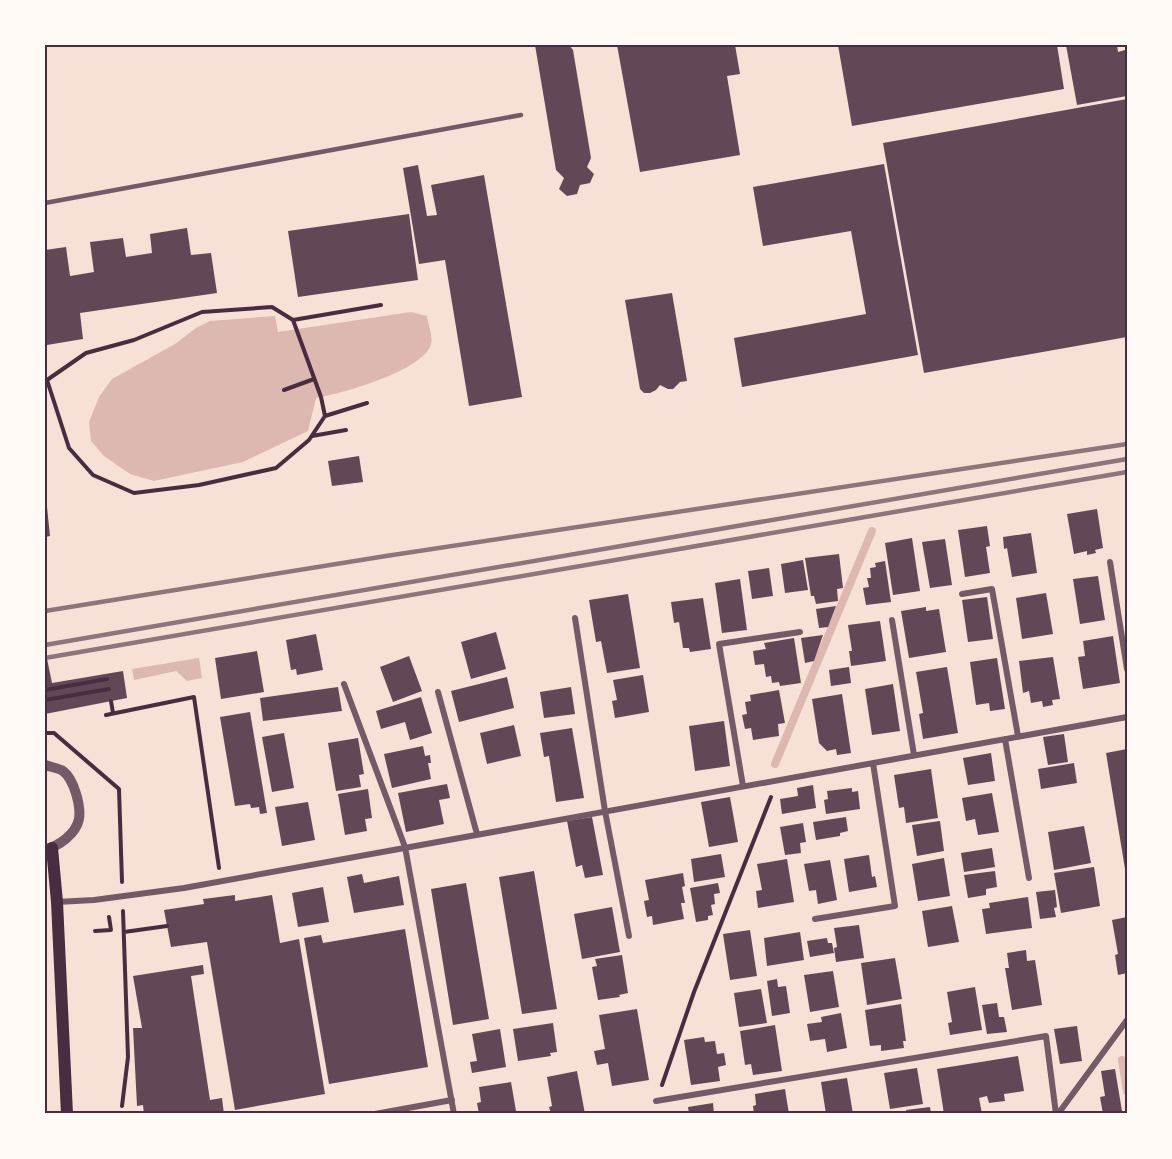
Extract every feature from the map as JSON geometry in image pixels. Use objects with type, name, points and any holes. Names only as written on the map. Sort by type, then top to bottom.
[{"type":"main road","points":[[49,849],[57,902],[67,1114]]},
{"type":"street","points":[[1110,562],[1127,669]]},
{"type":"street","points":[[962,594],[992,589],[1018,736]]},
{"type":"street","points":[[575,618],[605,811],[629,936]]},
{"type":"street","points":[[892,620],[915,755]]},
{"type":"street","points":[[743,786],[719,644],[800,632]]},
{"type":"street","points":[[344,684],[405,847],[454,1114]]},
{"type":"street","points":[[438,692],[477,834]]},
{"type":"street","points":[[57,902],[94,900],[221,881],[1127,717]]},
{"type":"street","points":[[1005,739],[1029,878]]},
{"type":"street","points":[[815,919],[895,906],[873,763]]},
{"type":"street","points":[[45,765],[63,770],[74,785],[79,819],[72,834],[49,849]]},
{"type":"street","points":[[1057,1114],[1127,1020]]},
{"type":"street","points":[[656,1101],[1046,1036],[1057,1114]]},
{"type":"street","points":[[375,1114],[452,1100]]},
{"type":"lane","points":[[45,203],[521,115]]},
{"type":"path","points":[[292,320],[381,305]]},
{"type":"path","points":[[325,416],[321,397],[292,320],[272,307],[202,312],[134,340],[86,353],[46,380],[69,448],[93,475],[134,493],[199,485],[276,468],[312,436],[325,416],[367,403]]},
{"type":"path","points":[[284,390],[314,379]]},
{"type":"path","points":[[312,436],[346,430]]},
{"type":"path","points":[[45,690],[107,679]]},
{"type":"path","points":[[45,700],[109,689]]},
{"type":"path","points":[[106,715],[194,697],[221,881]]},
{"type":"path","points":[[111,701],[113,713]]},
{"type":"path","points":[[656,1101],[694,992],[777,780]]},
{"type":"path","points":[[95,931],[111,930],[110,918]]},
{"type":"path","points":[[124,932],[167,926]]},
{"type":"path","points":[[122,1106],[128,1057]]},
{"type":"shaded area","points":[[411,312],[427,316],[431,344],[425,354],[414,363],[381,379],[344,392],[316,398],[308,431],[243,462],[154,481],[130,474],[104,456],[91,441],[89,422],[99,397],[112,379],[175,344],[196,328],[210,321],[275,316],[278,332]]},
{"type":"shaded area","points":[[199,658],[202,678],[187,681],[176,671],[134,680],[132,669]]},
{"type":"building","points":[[535,45],[569,45],[573,50],[591,158],[587,167],[594,174],[590,183],[580,185],[577,194],[567,196],[559,189],[564,178],[556,170]]},
{"type":"building","points":[[617,45],[735,45],[740,74],[727,76],[740,155],[640,172]]},
{"type":"building","points":[[838,45],[1057,45],[1064,89],[852,126]]},
{"type":"building","points":[[1066,45],[1117,45],[1118,52],[1125,50],[1127,96],[1077,105]]},
{"type":"building","points":[[1127,99],[1127,337],[924,373],[883,143]]},
{"type":"building","points":[[884,164],[918,355],[742,387],[734,338],[866,314],[851,231],[763,246],[753,187]]},
{"type":"building","points":[[418,165],[427,216],[437,215],[431,185],[484,175],[522,397],[469,406],[445,260],[419,264],[403,168]]},
{"type":"building","points":[[409,214],[418,280],[298,297],[288,231]]},
{"type":"building","points":[[187,228],[191,255],[211,253],[217,293],[80,313],[83,339],[47,345],[45,250],[66,247],[70,276],[94,272],[90,242],[123,238],[126,257],[152,253],[150,234]]},
{"type":"building","points":[[672,293],[687,381],[680,382],[673,389],[660,385],[650,393],[644,393],[640,389],[625,300]]},
{"type":"building","points":[[359,456],[363,482],[332,486],[328,461]]},
{"type":"building","points":[[45,507],[47,507],[50,536],[45,537]]},
{"type":"building","points":[[1097,509],[1103,548],[1087,555],[1087,551],[1074,554],[1067,514]]},
{"type":"building","points":[[987,526],[990,546],[986,547],[990,573],[965,577],[958,530]]},
{"type":"building","points":[[1031,533],[1037,573],[1012,577],[1003,537]]},
{"type":"building","points":[[912,538],[920,591],[893,595],[885,543]]},
{"type":"building","points":[[945,539],[952,585],[930,588],[922,542]]},
{"type":"building","points":[[839,554],[843,588],[837,589],[838,601],[816,604],[814,596],[811,596],[805,558]]},
{"type":"building","points":[[803,560],[808,590],[785,593],[781,564]]},
{"type":"building","points":[[885,561],[891,602],[866,605],[863,588],[869,587],[867,578],[871,578],[870,568],[876,567],[875,563]]},
{"type":"building","points":[[769,568],[773,596],[752,599],[748,571]]},
{"type":"building","points":[[1098,576],[1105,620],[1080,624],[1073,579]]},
{"type":"building","points":[[740,579],[747,630],[722,633],[715,583]]},
{"type":"building","points":[[1046,593],[1053,634],[1022,639],[1016,598]]},
{"type":"building","points":[[628,594],[640,668],[607,673],[601,641],[596,642],[589,600]]},
{"type":"building","points":[[987,597],[993,639],[968,642],[962,600]]},
{"type":"building","points":[[703,598],[711,649],[690,652],[689,648],[683,648],[679,622],[674,623],[671,602]]},
{"type":"building","points":[[836,606],[828,627],[819,628],[816,609]]},
{"type":"building","points":[[926,607],[926,611],[939,609],[946,652],[909,658],[901,611]]},
{"type":"building","points":[[880,621],[886,661],[851,666],[849,651],[852,651],[848,625]]},
{"type":"building","points":[[496,632],[506,669],[471,679],[461,642]]},
{"type":"building","points":[[316,634],[323,670],[297,675],[296,669],[291,670],[286,640]]},
{"type":"building","points":[[823,635],[814,661],[805,663],[801,638]]},
{"type":"building","points":[[1113,636],[1120,683],[1083,689],[1078,657],[1085,656],[1083,641]]},
{"type":"building","points":[[794,638],[801,683],[780,686],[779,682],[772,683],[771,676],[766,677],[764,664],[755,665],[753,651],[766,649],[764,643]]},
{"type":"building","points":[[45,649],[52,683],[123,671],[127,698],[45,714]]},
{"type":"building","points":[[257,651],[264,692],[221,699],[215,658]]},
{"type":"building","points":[[409,656],[422,691],[393,702],[380,667]]},
{"type":"building","points":[[1053,657],[1060,699],[1052,700],[1053,705],[1043,707],[1042,701],[1031,703],[1029,691],[1023,693],[1019,661]]},
{"type":"building","points":[[997,658],[1005,709],[990,711],[989,703],[976,705],[970,662]]},
{"type":"building","points":[[849,667],[851,683],[831,686],[829,670]]},
{"type":"building","points":[[947,667],[958,733],[923,739],[919,714],[923,713],[916,672]]},
{"type":"building","points":[[643,675],[649,712],[615,718],[612,701],[617,700],[613,680]]},
{"type":"building","points":[[507,677],[514,708],[459,722],[451,691]]},
{"type":"building","points":[[893,684],[900,731],[872,735],[865,689]]},
{"type":"building","points":[[338,687],[342,711],[263,721],[260,698]]},
{"type":"building","points":[[571,687],[575,714],[544,718],[540,692]]},
{"type":"building","points":[[779,690],[785,723],[778,724],[779,736],[753,740],[751,728],[745,729],[742,715],[747,714],[745,702],[751,701],[750,695]]},
{"type":"building","points":[[842,694],[851,753],[837,755],[836,749],[827,751],[819,743],[812,699]]},
{"type":"building","points":[[421,697],[432,733],[410,740],[405,722],[381,729],[376,711]]},
{"type":"building","points":[[250,712],[267,813],[260,814],[259,807],[251,808],[250,804],[235,806],[220,717]]},
{"type":"building","points":[[724,721],[730,766],[695,771],[689,726]]},
{"type":"building","points":[[514,725],[521,756],[487,764],[480,733]]},
{"type":"building","points":[[572,728],[584,798],[556,802],[549,756],[544,757],[540,733]]},
{"type":"building","points":[[284,733],[294,788],[272,792],[262,737]]},
{"type":"building","points":[[1064,734],[1068,762],[1048,765],[1043,737]]},
{"type":"building","points":[[358,738],[364,774],[359,775],[361,787],[336,791],[328,743]]},
{"type":"building","points":[[423,746],[425,756],[430,755],[431,763],[428,763],[431,779],[392,788],[384,754]]},
{"type":"building","points":[[1127,749],[1127,875],[1126,875],[1106,753]]},
{"type":"building","points":[[991,753],[995,781],[968,785],[963,758]]},
{"type":"building","points":[[1074,763],[1077,783],[1041,789],[1038,769]]},
{"type":"building","points":[[931,769],[938,818],[906,823],[904,807],[899,808],[894,775]]},
{"type":"building","points":[[447,784],[450,798],[439,800],[444,824],[406,832],[398,793]]},
{"type":"building","points":[[813,785],[816,808],[782,814],[780,799],[798,796],[797,788]]},
{"type":"building","points":[[852,788],[852,792],[858,791],[860,809],[826,814],[824,800],[828,799],[827,791]]},
{"type":"building","points":[[368,789],[372,818],[365,819],[367,831],[345,835],[338,794]]},
{"type":"building","points":[[992,793],[999,832],[978,835],[975,819],[966,821],[962,798]]},
{"type":"building","points":[[730,797],[738,842],[709,847],[701,802]]},
{"type":"building","points":[[308,802],[315,840],[282,846],[275,807]]},
{"type":"building","points":[[592,817],[603,875],[585,878],[582,865],[576,867],[567,821]]},
{"type":"building","points":[[846,817],[848,831],[840,833],[840,836],[816,840],[813,822]]},
{"type":"building","points":[[940,821],[944,851],[917,856],[912,825]]},
{"type":"building","points":[[803,823],[806,842],[800,843],[801,853],[785,855],[780,827]]},
{"type":"building","points":[[1084,826],[1091,863],[1054,870],[1048,832]]},
{"type":"building","points":[[992,848],[995,867],[964,872],[961,853]]},
{"type":"building","points":[[721,854],[725,877],[694,882],[691,859]]},
{"type":"building","points":[[869,855],[872,877],[875,876],[877,887],[849,892],[844,859]]},
{"type":"building","points":[[944,858],[950,896],[918,901],[912,864]]},
{"type":"building","points":[[787,859],[794,902],[758,908],[756,891],[762,890],[757,864]]},
{"type":"building","points":[[830,860],[837,900],[818,904],[816,890],[809,891],[804,864]]},
{"type":"building","points":[[1094,867],[1100,906],[1061,913],[1054,873]]},
{"type":"building","points":[[534,871],[557,1009],[522,1014],[499,877]]},
{"type":"building","points":[[995,871],[997,887],[986,889],[986,895],[968,898],[964,875]]},
{"type":"building","points":[[683,873],[685,886],[682,887],[685,903],[681,903],[684,919],[653,925],[652,916],[647,917],[644,901],[649,900],[645,880]]},
{"type":"building","points":[[362,874],[364,883],[399,876],[404,905],[354,913],[347,877]]},
{"type":"building","points":[[466,883],[489,1019],[453,1025],[431,889]]},
{"type":"building","points":[[718,883],[720,893],[714,894],[715,904],[711,905],[713,915],[708,916],[708,920],[696,922],[690,888]]},
{"type":"building","points":[[323,887],[329,922],[298,927],[292,893]]},
{"type":"building","points":[[1055,890],[1056,917],[1040,919],[1036,892]]},
{"type":"building","points":[[235,895],[235,901],[272,895],[280,943],[299,939],[325,1094],[235,1110],[207,942],[171,947],[164,910],[204,904],[203,899]]},
{"type":"building","points":[[1028,897],[1032,928],[986,934],[982,909],[990,908],[989,903]]},
{"type":"building","points":[[952,906],[959,942],[928,947],[922,911]]},
{"type":"building","points":[[612,907],[620,952],[582,959],[574,914]]},
{"type":"building","points":[[1127,917],[1127,973],[1118,975],[1115,955],[1118,954],[1112,920]]},
{"type":"building","points":[[859,925],[864,958],[836,962],[834,948],[837,947],[834,928]]},
{"type":"building","points":[[405,929],[428,1067],[329,1084],[304,938],[321,935],[323,943]]},
{"type":"building","points":[[750,930],[757,976],[730,980],[723,934]]},
{"type":"building","points":[[800,932],[804,960],[767,966],[764,938]]},
{"type":"building","points":[[827,938],[828,943],[832,943],[834,953],[810,957],[807,941]]},
{"type":"building","points":[[1026,950],[1027,961],[1035,960],[1042,1005],[1012,1010],[1005,968],[1009,968],[1007,953]]},
{"type":"building","points":[[622,955],[628,993],[619,995],[620,997],[598,1000],[592,967],[597,966],[595,959]]},
{"type":"building","points":[[895,958],[902,999],[867,1005],[861,963]]},
{"type":"building","points":[[203,965],[204,974],[191,976],[210,1100],[222,1098],[224,1114],[144,1114],[143,1105],[137,1106],[133,1028],[142,1028],[133,976]]},
{"type":"building","points":[[833,971],[839,1007],[810,1012],[804,975]]},
{"type":"building","points":[[777,979],[778,987],[786,986],[790,1013],[772,1016],[767,981]]},
{"type":"building","points":[[975,987],[982,1030],[950,1035],[948,1023],[952,1022],[947,992]]},
{"type":"building","points":[[761,989],[767,1023],[739,1027],[734,993]]},
{"type":"building","points":[[997,1003],[999,1017],[1004,1017],[1007,1032],[987,1034],[982,1005]]},
{"type":"building","points":[[901,1004],[906,1041],[903,1041],[904,1048],[881,1051],[881,1045],[870,1046],[865,1010]]},
{"type":"building","points":[[637,1009],[649,1080],[612,1086],[608,1063],[597,1065],[594,1051],[605,1049],[599,1015]]},
{"type":"building","points":[[841,1013],[847,1048],[827,1052],[825,1039],[810,1041],[807,1024],[822,1022],[821,1017]]},
{"type":"building","points":[[553,1023],[557,1052],[550,1053],[551,1056],[518,1061],[513,1029]]},
{"type":"building","points":[[775,1025],[782,1071],[753,1075],[751,1064],[745,1065],[740,1031]]},
{"type":"building","points":[[1077,1026],[1082,1061],[1060,1064],[1054,1029]]},
{"type":"building","points":[[500,1029],[506,1067],[472,1073],[470,1062],[477,1061],[472,1034]]},
{"type":"building","points":[[704,1037],[705,1042],[715,1041],[717,1054],[724,1053],[726,1065],[718,1067],[720,1081],[691,1085],[684,1040]]},
{"type":"building","points":[[1018,1056],[1024,1091],[1004,1094],[1005,1101],[989,1103],[987,1096],[979,1098],[982,1114],[944,1114],[937,1069]]},
{"type":"building","points":[[917,1068],[923,1104],[890,1109],[884,1073]]},
{"type":"building","points":[[1115,1069],[1122,1111],[1103,1114],[1100,1097],[1105,1096],[1101,1071]]},
{"type":"building","points":[[577,1071],[585,1114],[551,1114],[549,1107],[552,1106],[547,1077]]},
{"type":"building","points":[[847,1078],[853,1114],[826,1114],[821,1082]]},
{"type":"building","points":[[511,1082],[516,1111],[479,1114],[477,1103],[481,1102],[479,1087]]},
{"type":"building","points":[[785,1089],[789,1114],[754,1114],[755,1094]]},
{"type":"building","points":[[713,1103],[714,1114],[689,1114],[688,1107]]},
{"type":"building","points":[[930,1107],[931,1114],[907,1114],[906,1110]]},
{"type":"waterway","points":[[775,764],[872,531]]},
{"type":"waterway","points":[[1122,1060],[1127,1091]]},
{"type":"railway","points":[[45,611],[386,556],[1127,444]]},
{"type":"railway","points":[[45,645],[1127,459]]},
{"type":"railway","points":[[45,658],[1127,472]]}]
